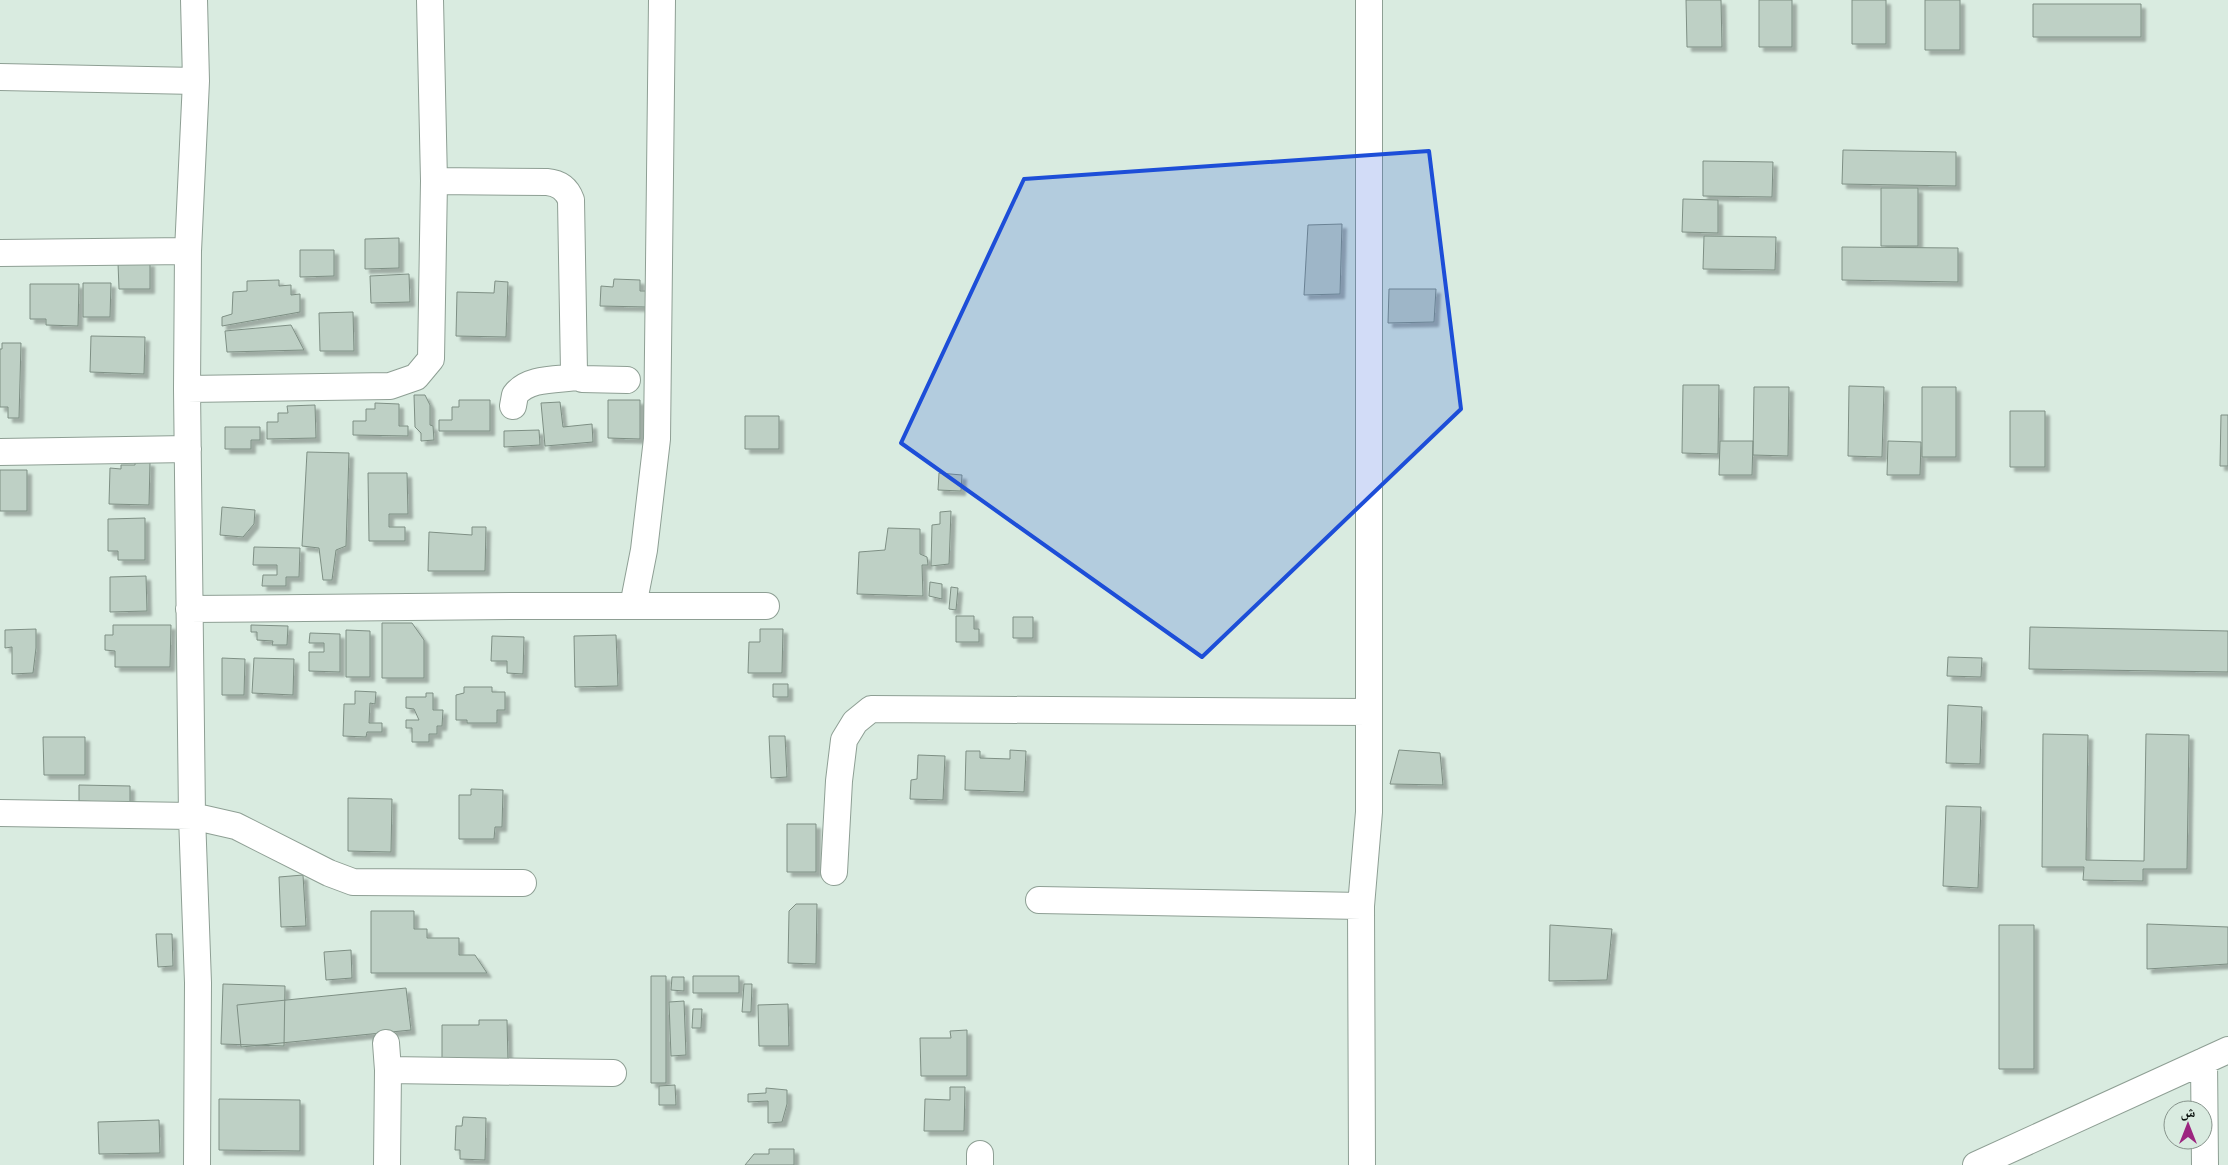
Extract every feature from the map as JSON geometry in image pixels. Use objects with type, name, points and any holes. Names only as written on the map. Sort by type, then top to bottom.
[{"type":"street","points":[[194,0],[196,81],[188,251],[187,389],[192,816],[198,983],[197,1165]]},
{"type":"street","points":[[187,389],[390,386],[416,378],[431,359],[434,181],[430,0]]},
{"type":"street","points":[[633,606],[644,550],[657,439],[662,0]]},
{"type":"street","points":[[1362,1165],[1361,906],[1369,812],[1369,0]]},
{"type":"street","points":[[0,77],[196,81]]},
{"type":"street","points":[[434,181],[553,182],[568,191],[571,200],[574,372],[578,377]]},
{"type":"street","points":[[0,253],[188,251]]},
{"type":"street","points":[[513,406],[515,395],[525,385],[534,382],[578,377],[582,379],[628,380]]},
{"type":"street","points":[[0,452],[188,450]]},
{"type":"street","points":[[190,610],[766,606]]},
{"type":"street","points":[[834,872],[839,781],[844,740],[855,722],[871,709],[1369,712]]},
{"type":"street","points":[[0,814],[192,816],[236,826],[329,873],[353,882],[523,883]]},
{"type":"street","points":[[1039,900],[1361,906]]},
{"type":"street","points":[[386,1043],[388,1070],[387,1165]]},
{"type":"street","points":[[1979,1164],[2228,1050]]},
{"type":"street","points":[[2204,1062],[2205,1165]]},
{"type":"street","points":[[388,1070],[613,1073]]},
{"type":"highlighted area","points":[[1429,151],[1461,409],[1202,657],[901,443],[1024,179]]},
{"type":"building","points":[[1686,0],[1721,0],[1722,47],[1687,47]]},
{"type":"building","points":[[1759,0],[1792,0],[1792,47],[1759,47]]},
{"type":"building","points":[[1852,0],[1886,0],[1886,44],[1852,44]]},
{"type":"building","points":[[1925,0],[1960,0],[1960,50],[1925,50]]},
{"type":"building","points":[[2033,4],[2141,4],[2141,37],[2033,37]]},
{"type":"building","points":[[1843,150],[1956,152],[1956,186],[1842,184]]},
{"type":"building","points":[[1703,161],[1773,162],[1772,197],[1703,196]]},
{"type":"building","points":[[1881,188],[1918,188],[1918,246],[1881,246]]},
{"type":"building","points":[[1683,199],[1718,200],[1718,233],[1682,232]]},
{"type":"building","points":[[1342,224],[1340,294],[1304,295],[1308,225]]},
{"type":"building","points":[[1704,236],[1776,237],[1775,270],[1703,269]]},
{"type":"building","points":[[399,238],[399,268],[365,269],[365,239]]},
{"type":"building","points":[[1842,247],[1958,248],[1958,282],[1842,280]]},
{"type":"building","points":[[300,250],[334,250],[334,276],[300,277]]},
{"type":"building","points":[[150,262],[150,289],[119,289],[118,263]]},
{"type":"building","points":[[409,274],[410,302],[371,303],[370,276]]},
{"type":"building","points":[[614,279],[640,280],[640,291],[647,291],[647,307],[600,306],[601,286],[613,287]]},
{"type":"building","points":[[279,280],[279,286],[291,285],[291,295],[300,294],[300,312],[222,326],[222,317],[232,314],[233,292],[247,291],[247,281]]},
{"type":"building","points":[[495,281],[508,282],[506,337],[456,336],[457,292],[494,293]]},
{"type":"building","points":[[83,283],[111,283],[110,317],[83,317]]},
{"type":"building","points":[[30,284],[79,284],[78,326],[46,325],[46,319],[30,319]]},
{"type":"building","points":[[1389,289],[1436,289],[1434,322],[1388,323]]},
{"type":"building","points":[[353,312],[354,351],[320,351],[319,313]]},
{"type":"building","points":[[291,325],[304,350],[227,352],[225,331]]},
{"type":"building","points":[[91,336],[145,337],[144,374],[90,372]]},
{"type":"building","points":[[2,343],[21,343],[19,418],[8,418],[8,407],[0,407],[0,349],[2,349]]},
{"type":"building","points":[[1683,385],[1719,385],[1718,454],[1682,453]]},
{"type":"building","points":[[1849,386],[1884,387],[1882,457],[1848,456]]},
{"type":"building","points":[[1754,387],[1789,387],[1788,456],[1753,455]]},
{"type":"building","points":[[1922,387],[1956,387],[1956,457],[1922,457]]},
{"type":"building","points":[[414,395],[425,395],[430,405],[430,425],[433,426],[434,440],[421,441],[421,433],[415,427]]},
{"type":"building","points":[[459,400],[490,400],[490,431],[439,431],[439,420],[452,420],[452,407],[459,407]]},
{"type":"building","points":[[608,400],[640,400],[640,439],[608,438]]},
{"type":"building","points":[[560,402],[563,427],[592,424],[593,442],[545,446],[541,403]]},
{"type":"building","points":[[375,403],[399,404],[399,426],[408,426],[408,436],[353,435],[353,421],[366,421],[366,409],[375,409]]},
{"type":"building","points":[[315,405],[316,438],[267,439],[267,422],[278,422],[278,413],[288,413],[287,406]]},
{"type":"building","points":[[2010,411],[2045,411],[2045,467],[2010,467]]},
{"type":"building","points":[[2221,415],[2228,415],[2228,466],[2220,466]]},
{"type":"building","points":[[745,416],[779,416],[779,449],[745,449]]},
{"type":"building","points":[[225,427],[260,427],[260,440],[251,440],[251,449],[225,449]]},
{"type":"building","points":[[539,430],[540,445],[504,447],[504,431]]},
{"type":"building","points":[[1720,441],[1753,441],[1752,475],[1719,475]]},
{"type":"building","points":[[1888,441],[1921,442],[1920,475],[1887,475]]},
{"type":"building","points":[[307,452],[349,453],[346,546],[336,550],[332,580],[323,580],[319,548],[302,546]]},
{"type":"building","points":[[135,461],[150,462],[149,505],[109,504],[110,468],[121,469],[121,465],[135,465]]},
{"type":"building","points":[[0,470],[27,470],[27,511],[0,511]]},
{"type":"building","points":[[368,473],[407,473],[408,514],[389,514],[389,527],[405,527],[405,541],[369,541]]},
{"type":"building","points":[[939,473],[962,475],[961,491],[938,490]]},
{"type":"building","points":[[222,507],[255,510],[254,524],[243,537],[220,535]]},
{"type":"building","points":[[951,511],[949,564],[931,566],[932,525],[940,524],[940,512]]},
{"type":"building","points":[[145,518],[145,560],[118,560],[118,551],[108,551],[108,519]]},
{"type":"building","points":[[472,527],[486,527],[485,571],[428,571],[429,532],[472,535]]},
{"type":"building","points":[[888,528],[920,529],[920,554],[927,557],[928,565],[922,565],[923,596],[857,594],[859,552],[885,550]]},
{"type":"building","points":[[254,547],[300,548],[299,577],[286,577],[286,586],[262,586],[263,575],[277,575],[277,565],[253,565]]},
{"type":"building","points":[[146,576],[147,611],[110,612],[110,577]]},
{"type":"building","points":[[930,582],[942,584],[942,599],[929,596]]},
{"type":"building","points":[[951,587],[958,588],[956,610],[949,609]]},
{"type":"building","points":[[956,616],[974,616],[974,629],[979,629],[979,642],[956,642]]},
{"type":"building","points":[[1013,617],[1033,617],[1033,638],[1013,638]]},
{"type":"building","points":[[382,623],[412,623],[424,640],[424,678],[382,678]]},
{"type":"building","points":[[113,625],[171,625],[170,667],[115,667],[115,651],[105,650],[105,635],[113,635]]},
{"type":"building","points":[[251,625],[288,626],[287,645],[272,645],[273,641],[257,640],[257,632],[251,632]]},
{"type":"building","points":[[2030,627],[2228,631],[2228,672],[2029,669]]},
{"type":"building","points":[[36,629],[33,673],[12,674],[12,647],[5,648],[5,630]]},
{"type":"building","points":[[760,629],[783,629],[782,673],[748,673],[749,642],[760,642]]},
{"type":"building","points":[[346,630],[370,631],[370,677],[346,677]]},
{"type":"building","points":[[310,633],[340,634],[340,672],[309,671],[309,652],[324,652],[324,643],[309,643]]},
{"type":"building","points":[[616,635],[618,686],[575,687],[574,636]]},
{"type":"building","points":[[492,636],[524,637],[523,674],[507,673],[507,661],[491,661]]},
{"type":"building","points":[[1948,657],[1982,658],[1981,677],[1947,676]]},
{"type":"building","points":[[222,658],[245,659],[244,695],[222,695]]},
{"type":"building","points":[[254,658],[294,659],[293,695],[252,693]]},
{"type":"building","points":[[773,684],[788,684],[788,697],[773,697]]},
{"type":"building","points":[[464,687],[492,687],[492,692],[505,692],[505,710],[497,710],[497,723],[467,723],[467,720],[456,720],[456,695],[464,693]]},
{"type":"building","points":[[355,691],[376,692],[375,704],[370,703],[369,723],[382,723],[382,732],[367,732],[366,737],[343,736],[344,704],[355,704]]},
{"type":"building","points":[[426,693],[433,693],[433,710],[443,710],[442,726],[437,726],[437,734],[429,734],[429,742],[412,742],[412,728],[406,728],[406,720],[419,720],[414,709],[406,708],[406,697],[426,697]]},
{"type":"building","points":[[1948,705],[1982,707],[1980,764],[1946,763]]},
{"type":"building","points":[[2043,734],[2088,735],[2086,860],[2144,861],[2146,734],[2189,735],[2187,869],[2143,869],[2143,881],[2083,880],[2084,867],[2042,867]]},
{"type":"building","points":[[769,736],[785,736],[787,777],[771,778]]},
{"type":"building","points":[[43,737],[85,737],[85,775],[44,775]]},
{"type":"building","points":[[1010,750],[1026,751],[1024,792],[965,790],[966,751],[980,751],[980,758],[1010,759]]},
{"type":"building","points":[[1399,750],[1440,753],[1443,785],[1390,784]]},
{"type":"building","points":[[918,755],[945,756],[943,800],[910,799],[911,780],[917,779]]},
{"type":"building","points":[[79,785],[130,786],[130,803],[79,801]]},
{"type":"building","points":[[471,789],[503,790],[502,827],[495,827],[494,839],[459,839],[459,795],[471,795]]},
{"type":"building","points":[[348,798],[392,799],[391,852],[348,851]]},
{"type":"building","points":[[1946,806],[1981,807],[1978,888],[1943,886]]},
{"type":"building","points":[[787,824],[816,824],[816,872],[787,872]]},
{"type":"building","points":[[303,875],[306,926],[281,927],[279,877]]},
{"type":"building","points":[[796,904],[817,904],[816,964],[788,963],[789,911]]},
{"type":"building","points":[[371,911],[414,911],[414,929],[427,929],[427,938],[459,938],[459,955],[475,955],[487,973],[371,973]]},
{"type":"building","points":[[2147,924],[2228,927],[2228,964],[2147,969]]},
{"type":"building","points":[[1550,925],[1612,929],[1607,980],[1549,981]]},
{"type":"building","points":[[1999,925],[2034,925],[2034,1069],[1999,1069]]},
{"type":"building","points":[[156,934],[172,934],[173,966],[158,967]]},
{"type":"building","points":[[351,950],[352,978],[326,980],[324,952]]},
{"type":"building","points":[[651,976],[666,976],[666,1083],[651,1083]]},
{"type":"building","points":[[693,976],[739,976],[739,993],[693,993]]},
{"type":"building","points":[[672,977],[684,977],[684,991],[671,990]]},
{"type":"building","points":[[223,984],[285,986],[284,1046],[221,1044]]},
{"type":"building","points":[[744,984],[752,984],[751,1012],[742,1012]]},
{"type":"building","points":[[406,988],[411,1030],[241,1047],[237,1005]]},
{"type":"building","points":[[684,1001],[686,1055],[671,1056],[669,1002]]},
{"type":"building","points":[[788,1004],[789,1046],[759,1046],[758,1005]]},
{"type":"building","points":[[693,1009],[702,1009],[701,1028],[692,1028]]},
{"type":"building","points":[[479,1020],[507,1020],[508,1061],[442,1061],[442,1025],[479,1025]]},
{"type":"building","points":[[967,1030],[967,1076],[921,1076],[920,1038],[951,1038],[950,1031]]},
{"type":"building","points":[[675,1085],[676,1105],[659,1105],[659,1086]]},
{"type":"building","points":[[950,1087],[965,1087],[964,1131],[924,1131],[925,1099],[950,1100]]},
{"type":"building","points":[[766,1088],[787,1090],[787,1104],[782,1122],[768,1123],[768,1101],[748,1102],[748,1094],[766,1093]]},
{"type":"building","points":[[219,1099],[300,1100],[300,1151],[219,1150]]},
{"type":"building","points":[[463,1117],[486,1118],[485,1160],[460,1159],[460,1150],[455,1150],[456,1126],[462,1126]]},
{"type":"building","points":[[159,1120],[160,1153],[99,1154],[98,1122]]},
{"type":"building","points":[[769,1149],[794,1149],[794,1165],[745,1165],[754,1154],[769,1154]]}]
